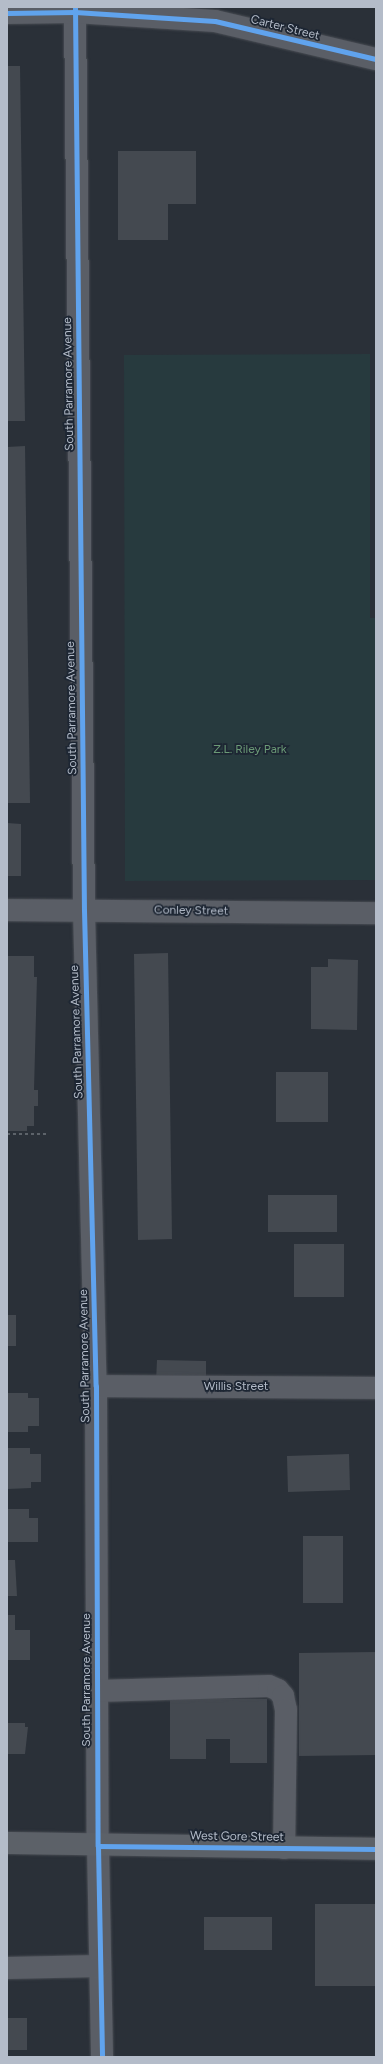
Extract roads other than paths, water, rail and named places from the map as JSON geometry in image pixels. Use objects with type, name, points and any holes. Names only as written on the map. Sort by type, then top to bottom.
[{"type":"main road","name":"West Gore Street","points":[[7,1843],[98,1846],[376,1848]]},
{"type":"street","name":"Carter Street","points":[[7,13],[75,10],[216,21],[373,60]]},
{"type":"street","name":"South Parramore Avenue","points":[[75,10],[84,910],[96,1386],[98,1846],[102,2057]]},
{"type":"street","name":"Conley Street","points":[[7,910],[376,913]]},
{"type":"street","name":"Willis Street","points":[[96,1386],[376,1388]]},
{"type":"street","points":[[97,1691],[269,1686],[278,1690],[283,1696],[286,1710],[284,1848]]},
{"type":"street","points":[[7,1968],[100,1966]]},
{"type":"park label","name":"Z.L. Riley Park","points":[[250,750]]}]
